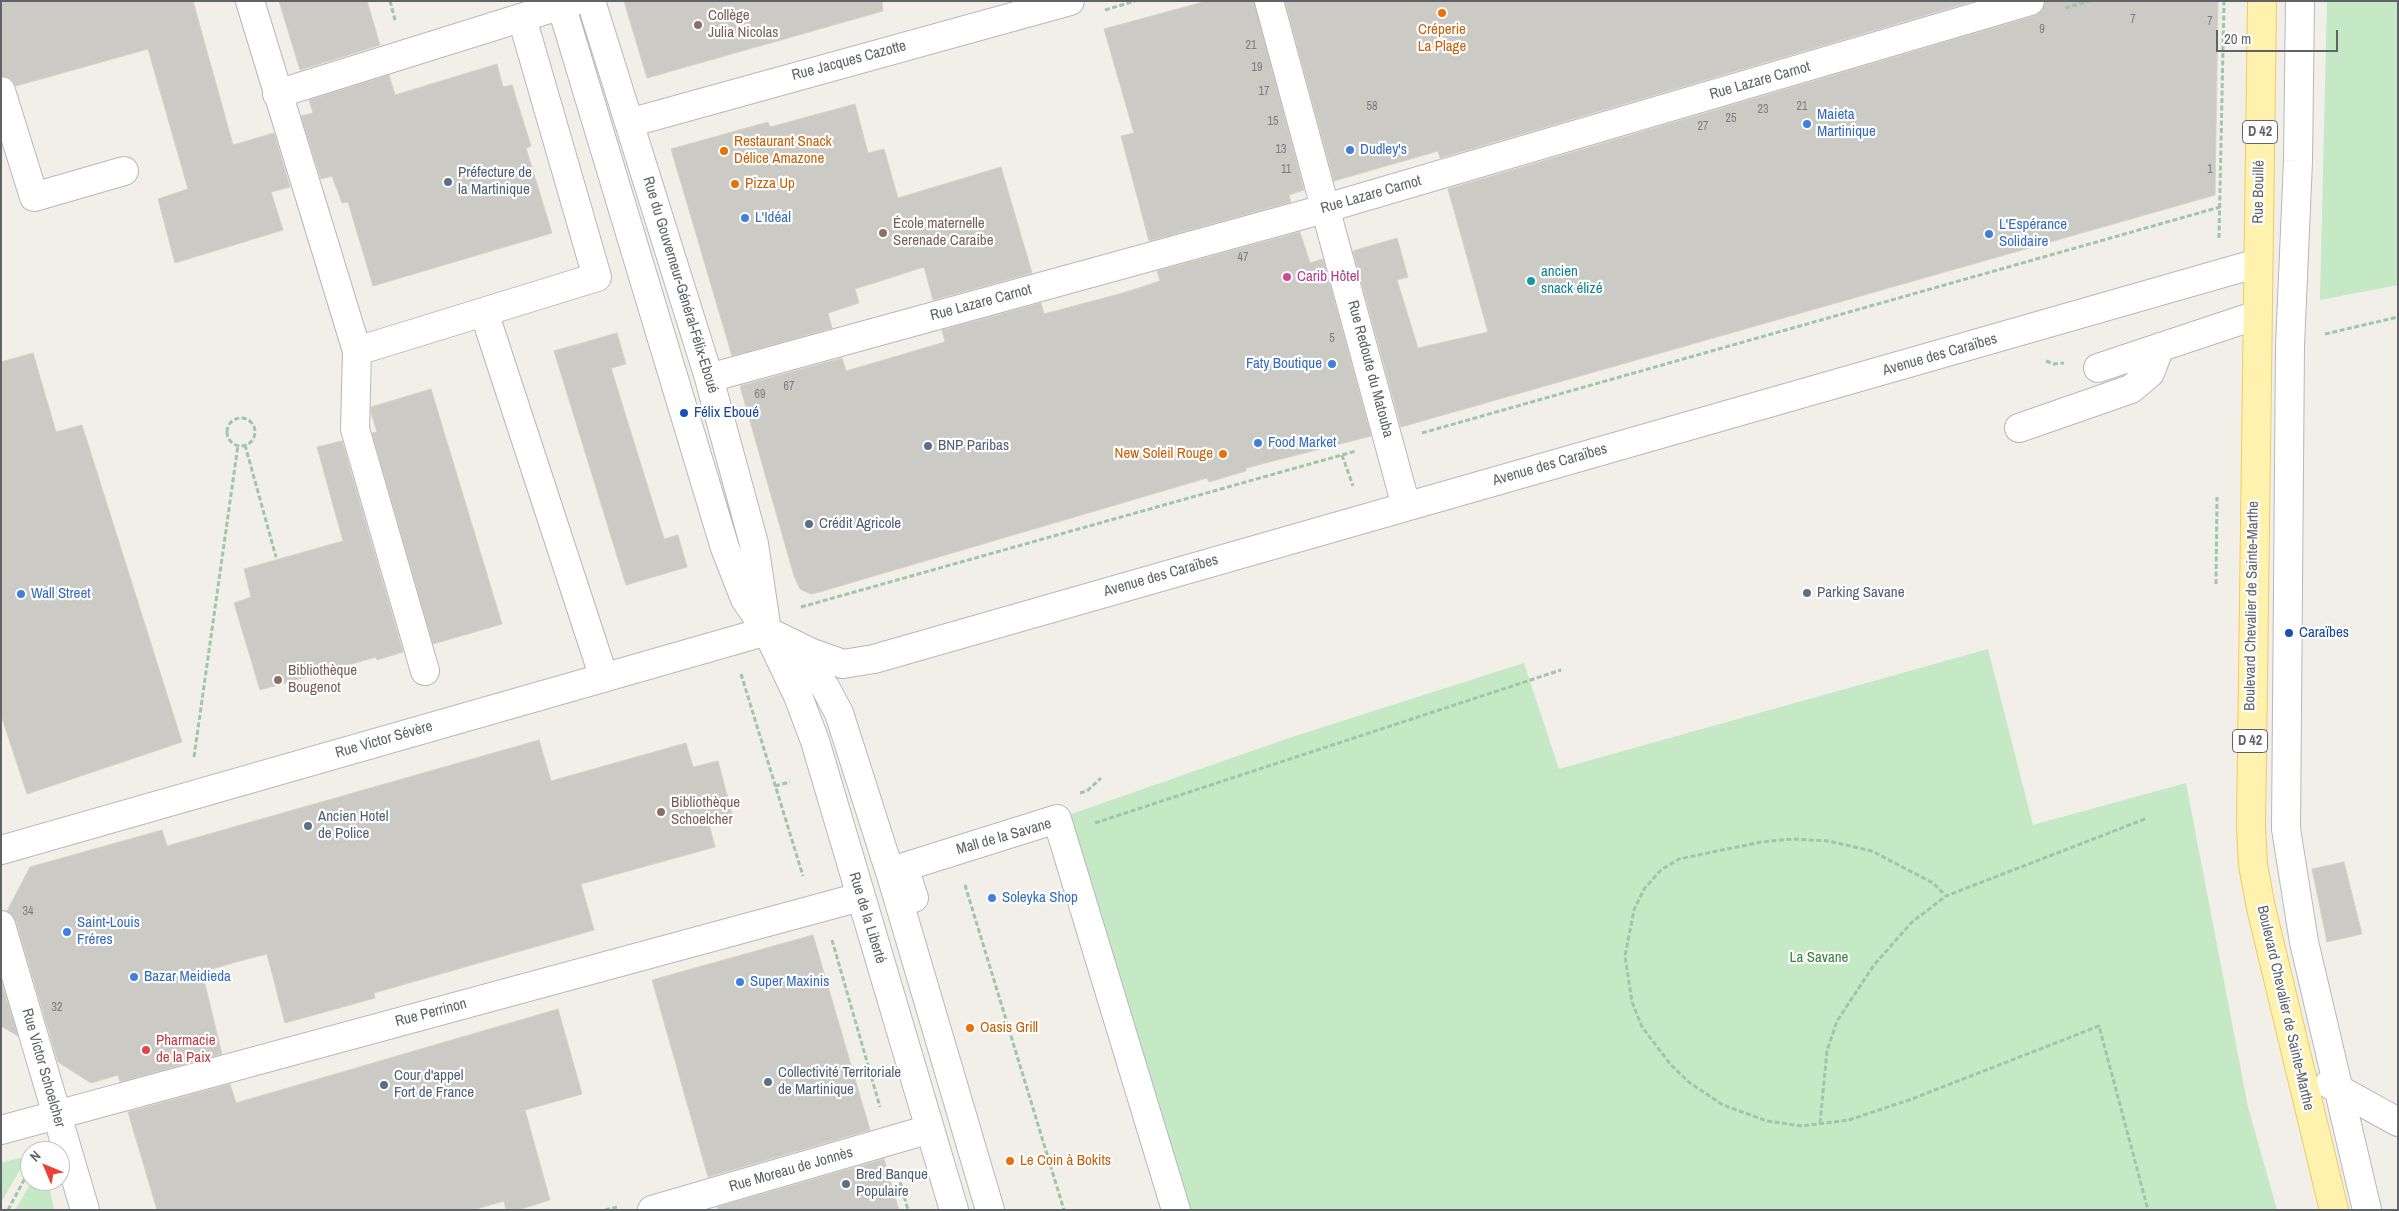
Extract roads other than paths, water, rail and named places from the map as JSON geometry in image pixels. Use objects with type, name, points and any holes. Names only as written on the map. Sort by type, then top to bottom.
[{"type":"main road","name":"Rue Bouillé","points":[[2258,263],[2262,1]]},
{"type":"main road","name":"Boulevard Chevalier de Sainte-Marthe","points":[[2258,263],[2251,827],[2253,865],[2261,908],[2334,1210]]},
{"type":"street","points":[[250,1],[357,351],[355,429],[425,671]]},
{"type":"street","name":"Rue du Gouverneur-Général-Félix-Eboué","points":[[591,1],[710,378],[754,544],[768,631]]},
{"type":"street","name":"Rue Jacques Cazotte","points":[[629,123],[1070,1]]},
{"type":"street","name":"Rue Redoute du Matouba","points":[[1270,1],[1406,506]]},
{"type":"street","name":"Rue Lazare Carnot","points":[[710,378],[1326,208],[2030,1]]},
{"type":"street","points":[[2300,1],[2298,161],[2290,346],[2286,829],[2304,942],[2368,1210]]},
{"type":"street","points":[[277,94],[566,3],[725,548],[745,599],[768,631],[808,665],[821,682],[839,713],[856,762],[990,1210]]},
{"type":"street","points":[[357,351],[597,277],[522,18]]},
{"type":"street","points":[[1,91],[34,197],[124,172]]},
{"type":"street","name":"Avenue des Caraïbes","points":[[768,631],[812,653],[843,664],[874,659],[1406,506],[2129,302],[2258,263]]},
{"type":"street","points":[[484,312],[604,678]]},
{"type":"street","points":[[2098,368],[2258,315]]},
{"type":"street","points":[[2019,428],[2131,389],[2150,373],[2160,347]]},
{"type":"street","name":"Rue Victor Sévère","points":[[1,850],[768,631]]},
{"type":"street","name":"Rue de la Liberté","points":[[768,631],[815,741],[954,1210]]},
{"type":"street","points":[[800,705],[821,682],[843,664]]},
{"type":"street","name":"Mall de la Savane","points":[[1006,1210],[904,867],[1057,819],[1176,1210]]},
{"type":"street","name":"Rue Perrinon","points":[[1,1130],[860,897]]},
{"type":"street","name":"Rue Victor Schoelcher","points":[[1,925],[86,1210]]},
{"type":"street","points":[[2299,1068],[2398,1122]]},
{"type":"street","name":"Rue Moreau de Jonnès","points":[[652,1210],[930,1130]]},
{"type":"place","name":"Créperie La Plage","points":[[1442,13]]},
{"type":"place","name":"Collège Julia Nicolas","points":[[698,25]]},
{"type":"place","name":"Maieta Martinique","points":[[1807,124]]},
{"type":"place","name":"Dudley's","points":[[1350,150]]},
{"type":"place","name":"Restaurant Snack Délice Amazone","points":[[724,151]]},
{"type":"place","name":"Préfecture de la Martinique","points":[[448,182]]},
{"type":"place","name":"Pizza Up","points":[[735,184]]},
{"type":"place","name":"L'Idéal","points":[[745,218]]},
{"type":"place","name":"École maternelle Serenade Caraibe","points":[[883,233]]},
{"type":"place","name":"L'Espérance Solidaire","points":[[1989,234]]},
{"type":"place","name":"Carib Hôtel","points":[[1287,277]]},
{"type":"place","name":"ancien snack élizé","points":[[1531,281]]},
{"type":"place","name":"Faty Boutique","points":[[1332,364]]},
{"type":"place","name":"Félix Eboué","points":[[684,413]]},
{"type":"place","name":"Food Market","points":[[1258,443]]},
{"type":"place","name":"BNP Paribas","points":[[928,446]]},
{"type":"place","name":"New Soleil Rouge","points":[[1223,454]]},
{"type":"place","name":"Crédit Agricole","points":[[809,524]]},
{"type":"place","name":"Parking Savane","points":[[1807,593]]},
{"type":"place","name":"Wall Street","points":[[21,594]]},
{"type":"place","name":"Caraïbes","points":[[2289,633]]},
{"type":"place","name":"Bibliothèque Bougenot","points":[[278,680]]},
{"type":"place","name":"Bibliothèque Schoelcher","points":[[661,812]]},
{"type":"place","name":"Ancien Hotel de Police","points":[[308,826]]},
{"type":"place","name":"Soleyka Shop","points":[[992,898]]},
{"type":"place","name":"Saint-Louis Fréres","points":[[67,932]]},
{"type":"place","name":"Bazar Meidieda","points":[[134,977]]},
{"type":"place","name":"Super Maxinis","points":[[740,982]]},
{"type":"place","name":"Oasis Grill","points":[[970,1028]]},
{"type":"place","name":"Pharmacie de la Paix","points":[[146,1050]]},
{"type":"place","name":"Collectivité Territoriale de Martinique","points":[[768,1082]]},
{"type":"place","name":"Cour d'appel Fort de France","points":[[384,1085]]},
{"type":"place","name":"Le Coin à Bokits","points":[[1010,1161]]},
{"type":"place","name":"Bred Banque Populaire","points":[[846,1184]]},
{"type":"park label","name":"La Savane","points":[[1819,958]]}]
